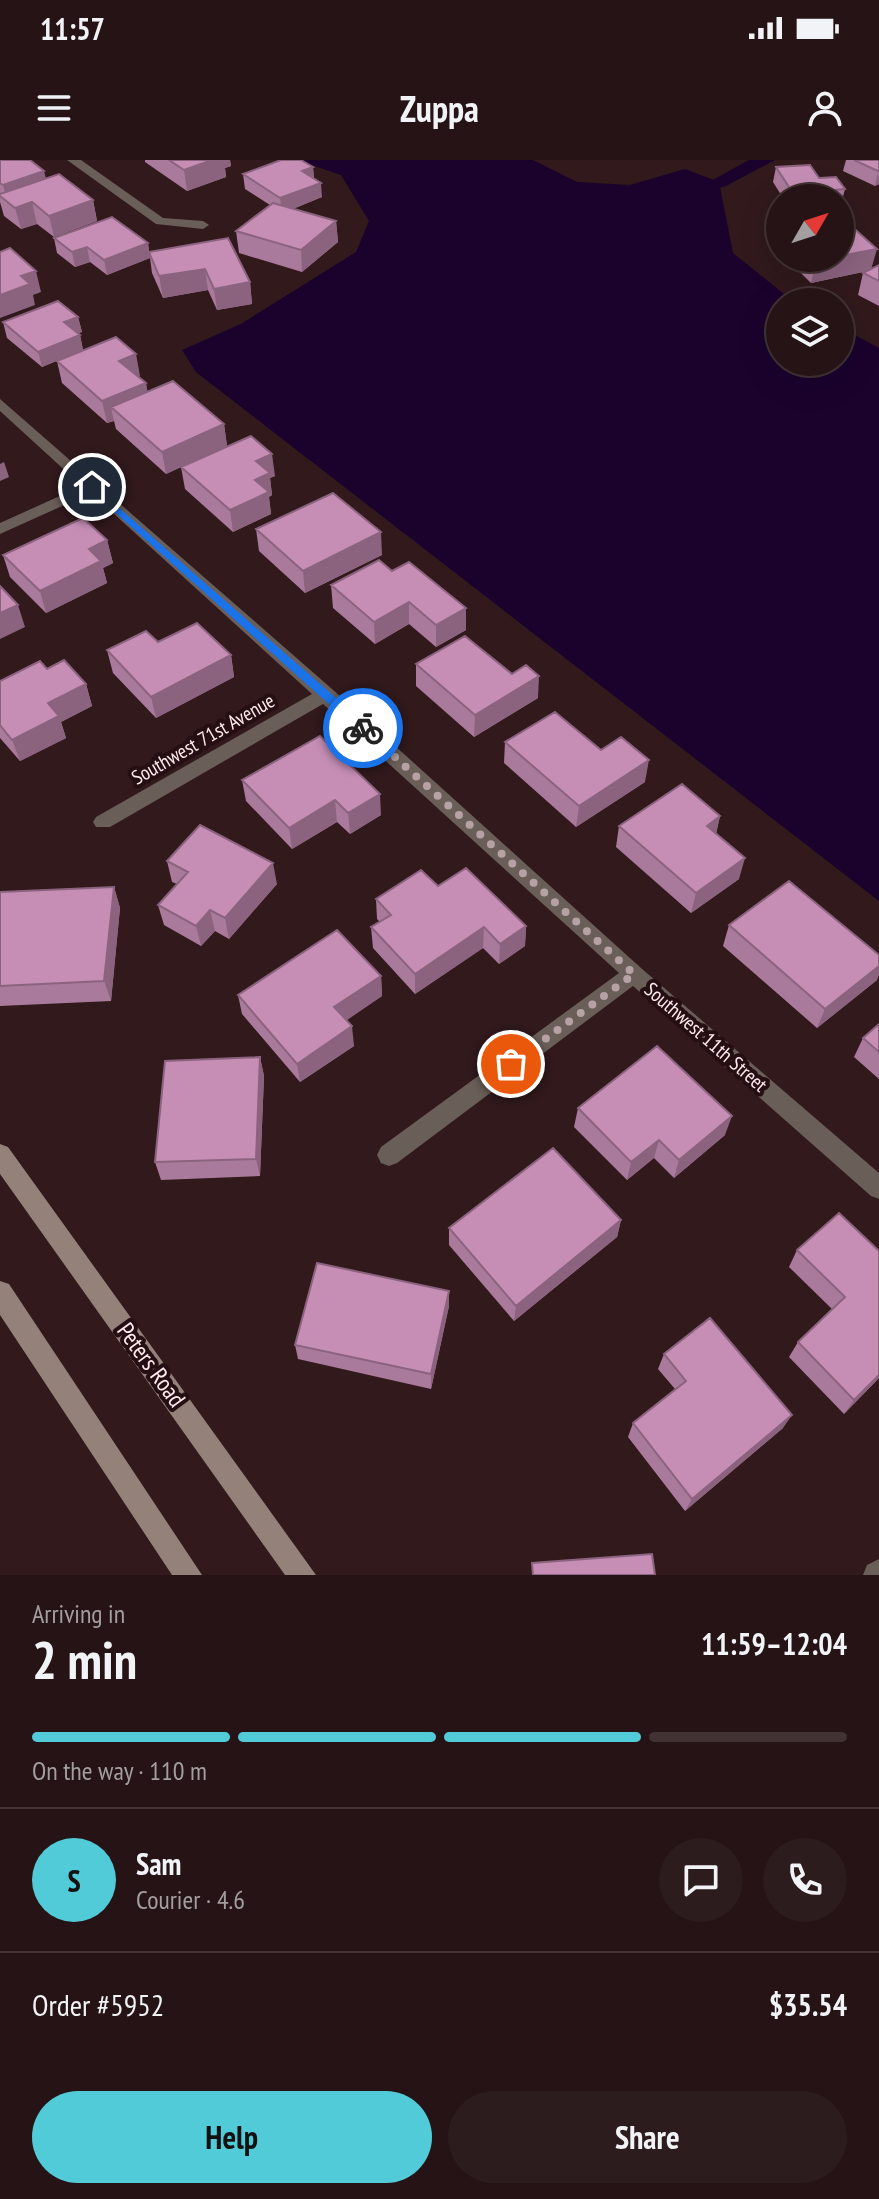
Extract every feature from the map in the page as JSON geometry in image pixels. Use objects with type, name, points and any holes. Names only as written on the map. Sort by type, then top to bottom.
[{"type":"main road","name":"Peters Road","points":[[0,1155],[302,1575]]},
{"type":"main road","points":[[0,1293],[188,1575]]},
{"type":"street","points":[[73,160],[160,221],[203,225]]},
{"type":"street","name":"Southwest 11th Street","points":[[0,403],[634,974],[879,1188]]},
{"type":"street","points":[[0,529],[92,487]]},
{"type":"street","name":"Southwest 71st Avenue","points":[[103,822],[326,694]]},
{"type":"street","points":[[389,1155],[634,974]]},
{"type":"shaded area","points":[[297,160],[533,160],[577,182],[630,185],[685,169],[719,182],[733,253],[777,288],[766,288],[766,376],[854,376],[854,335],[879,348],[879,901],[196,372],[182,350],[241,324],[356,252],[369,221],[341,175]]},
{"type":"building","points":[[0,160],[30,160],[44,171],[3,185],[0,183]]},
{"type":"building","points":[[169,160],[212,160],[184,170]]},
{"type":"building","points":[[281,160],[301,160],[313,167],[302,171],[321,183],[280,198],[243,174]]},
{"type":"building","points":[[854,160],[879,160],[879,171],[878,171]]},
{"type":"building","points":[[810,165],[819,178],[836,177],[841,184],[787,184],[776,167]]},
{"type":"building","points":[[59,174],[93,200],[49,216],[32,202],[15,208],[0,196],[0,194]]},
{"type":"building","points":[[273,203],[336,221],[301,250],[236,231]]},
{"type":"building","points":[[112,217],[148,243],[104,260],[87,247],[72,252],[54,238]]},
{"type":"building","points":[[854,228],[877,249],[854,253]]},
{"type":"building","points":[[228,238],[250,282],[214,289],[205,269],[159,276],[149,252]]},
{"type":"building","points":[[10,248],[36,271],[21,276],[30,284],[0,295],[0,252]]},
{"type":"building","points":[[879,265],[879,281],[863,273]]},
{"type":"building","points":[[58,301],[78,317],[64,322],[80,335],[38,352],[3,322]]},
{"type":"building","points":[[116,337],[136,354],[119,361],[146,383],[102,401],[57,361]]},
{"type":"building","points":[[173,381],[224,424],[162,452],[111,407]]},
{"type":"building","points":[[251,436],[272,454],[256,461],[270,473],[255,480],[269,492],[230,510],[181,467]]},
{"type":"building","points":[[333,493],[381,532],[303,571],[256,529]]},
{"type":"building","points":[[83,518],[107,540],[89,549],[101,561],[40,591],[3,555]]},
{"type":"building","points":[[379,560],[392,571],[409,562],[466,608],[436,625],[409,602],[374,622],[331,585]]},
{"type":"building","points":[[0,586],[18,605],[0,613]]},
{"type":"building","points":[[197,623],[231,655],[151,697],[107,650],[146,631],[158,642]]},
{"type":"building","points":[[465,636],[512,674],[526,665],[539,676],[475,715],[416,664]]},
{"type":"building","points":[[64,660],[86,684],[48,703],[59,716],[12,740],[0,725],[0,681],[40,661],[47,669]]},
{"type":"building","points":[[555,712],[601,750],[621,737],[649,760],[579,806],[505,742]]},
{"type":"building","points":[[320,736],[380,794],[348,813],[335,800],[289,828],[242,780]]},
{"type":"building","points":[[682,784],[720,816],[707,826],[745,858],[696,893],[619,826]]},
{"type":"building","points":[[200,825],[273,863],[225,918],[210,910],[196,926],[158,905],[188,872],[167,861]]},
{"type":"building","points":[[466,868],[526,926],[500,944],[484,927],[415,974],[371,927],[391,915],[376,899],[421,870],[438,886]]},
{"type":"building","points":[[789,881],[879,955],[879,966],[825,1009],[729,925]]},
{"type":"building","points":[[114,887],[104,981],[0,986],[0,892]]},
{"type":"building","points":[[337,930],[381,976],[334,1007],[352,1026],[297,1064],[238,995]]},
{"type":"building","points":[[879,1024],[879,1052],[863,1038]]},
{"type":"building","points":[[657,1046],[732,1116],[679,1160],[659,1140],[631,1162],[578,1108]]},
{"type":"building","points":[[260,1057],[256,1159],[155,1162],[165,1061]]},
{"type":"building","points":[[553,1148],[621,1220],[516,1306],[449,1228]]},
{"type":"building","points":[[839,1213],[879,1251],[879,1375],[854,1400],[798,1342],[845,1297],[797,1250]]},
{"type":"building","points":[[317,1263],[449,1291],[431,1374],[295,1345]]},
{"type":"building","points":[[710,1318],[792,1415],[692,1499],[633,1423],[686,1381],[664,1354]]},
{"type":"building","points":[[652,1554],[655,1575],[533,1575],[532,1563]]},
{"type":"waterway","points":[[719,182],[765,160]]},
{"type":"way so far","points":[[363,728],[634,974],[511,1064]]},
{"type":"route","points":[[92,487],[363,728]]}]
